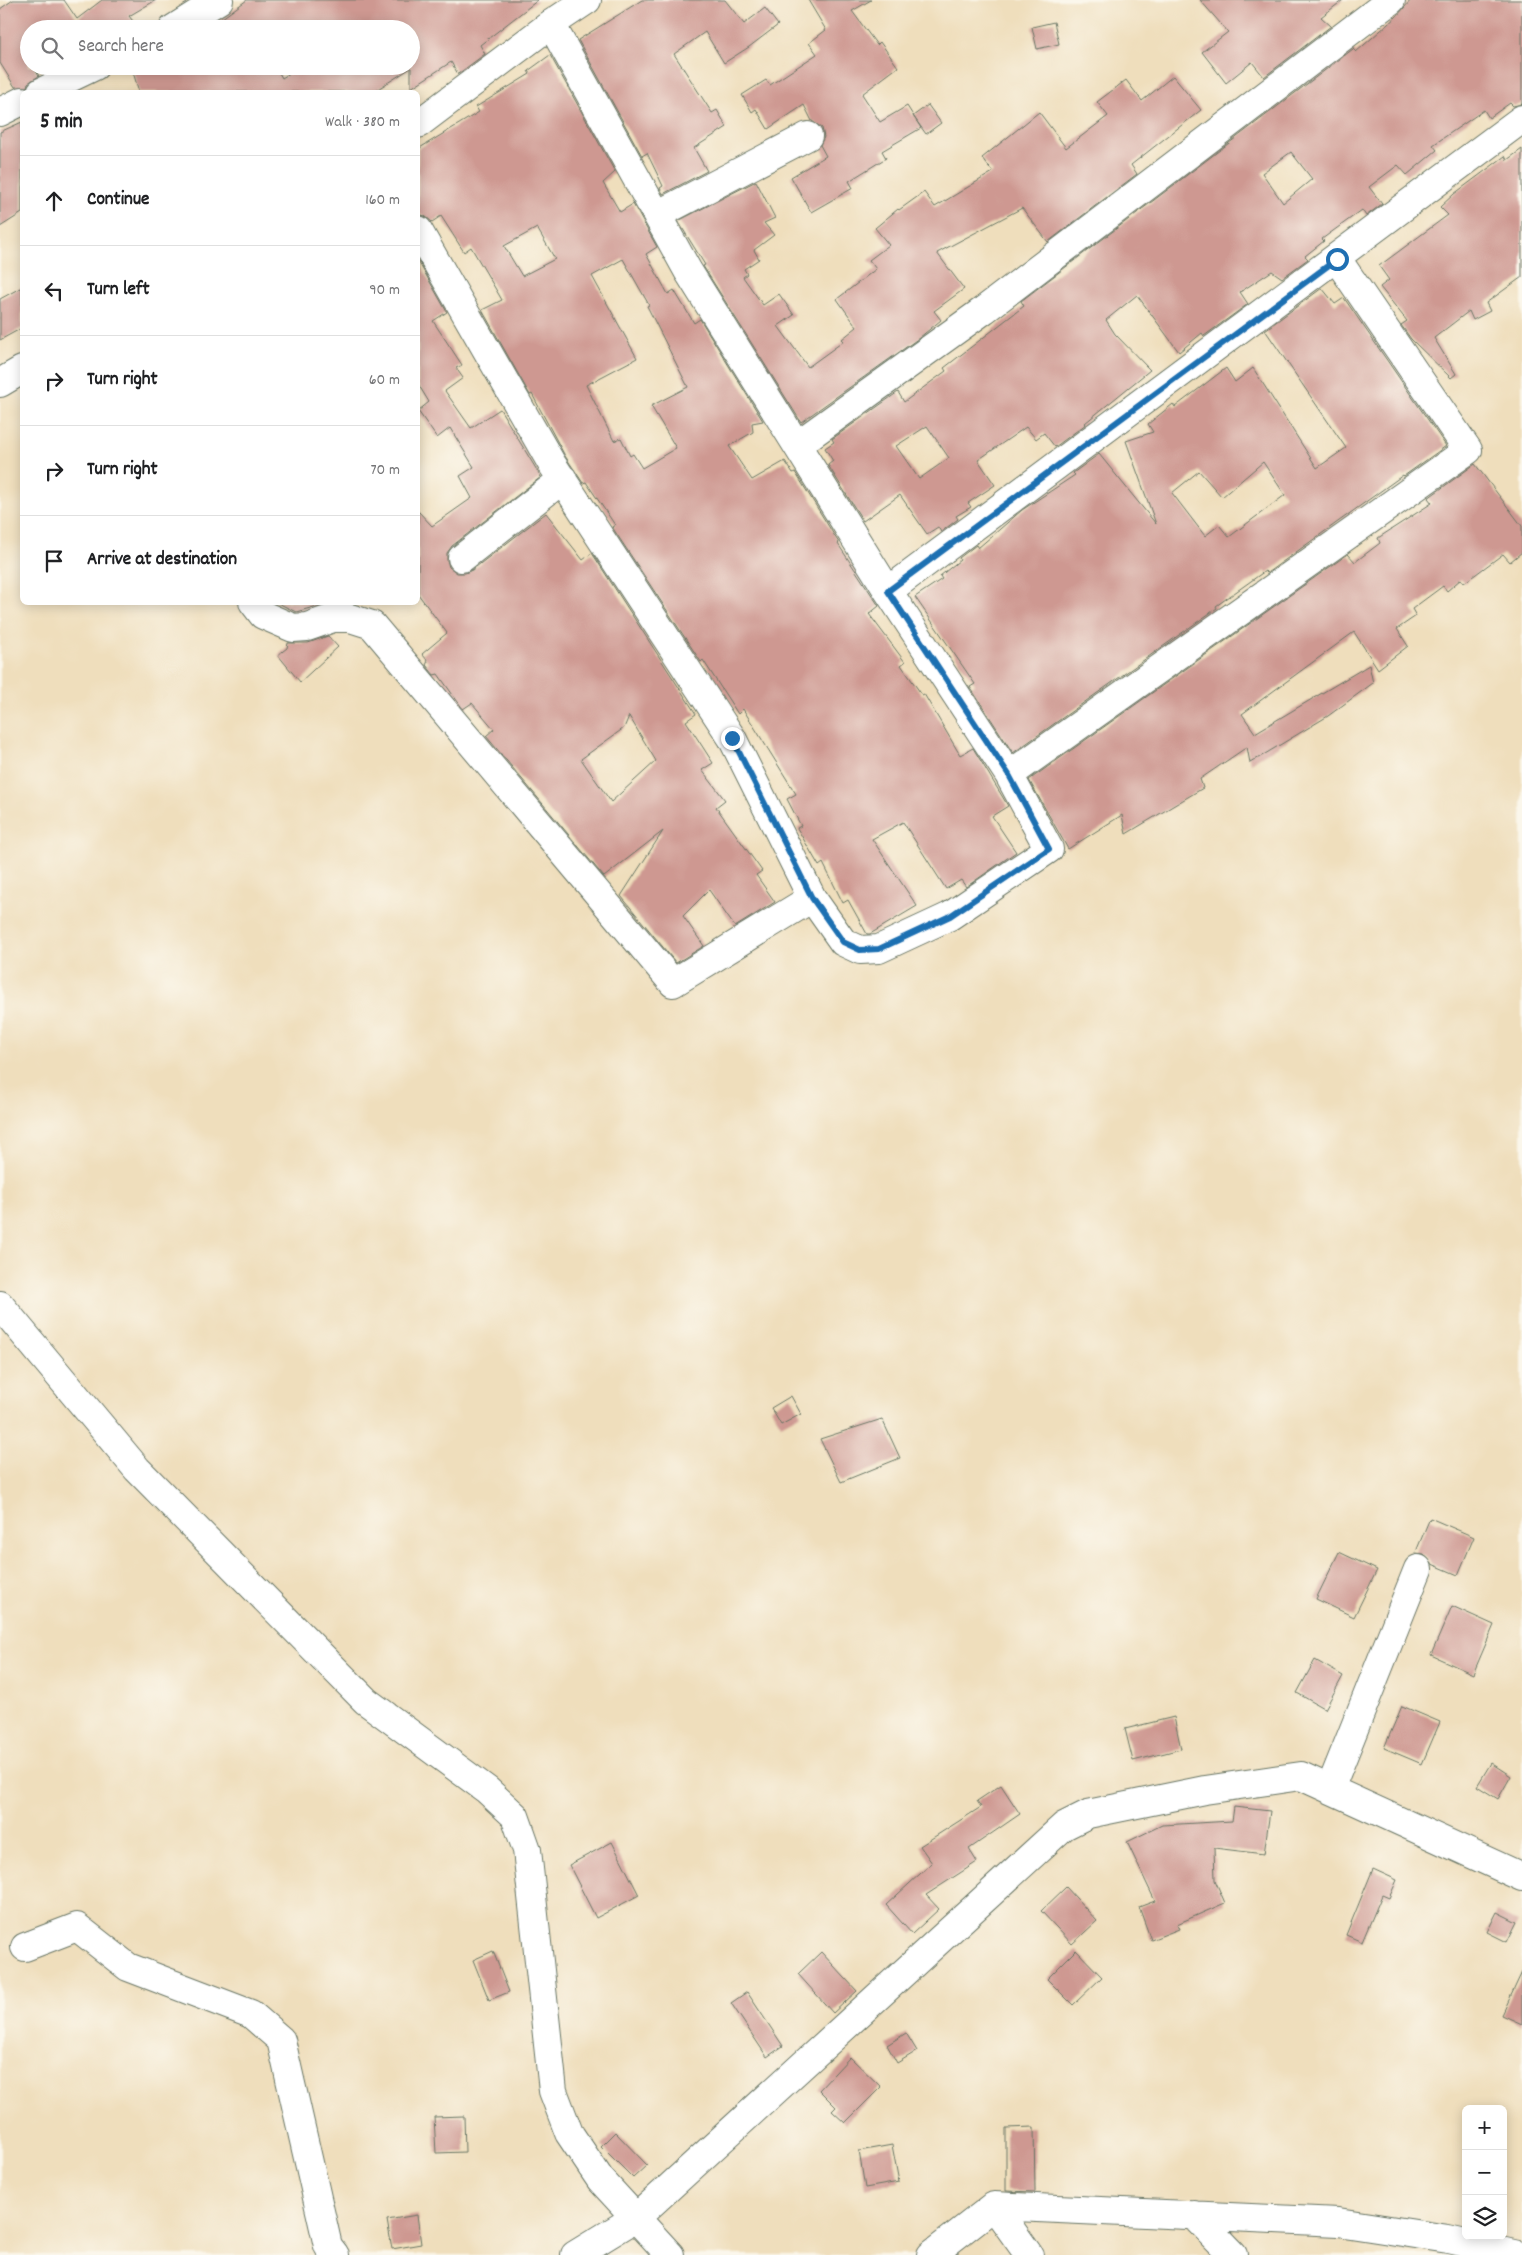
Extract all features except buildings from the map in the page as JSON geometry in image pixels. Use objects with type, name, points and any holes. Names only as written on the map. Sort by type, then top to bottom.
[{"type":"street","points":[[187,20],[218,0]]},
{"type":"street","points":[[420,122],[551,24],[587,0]]},
{"type":"street","points":[[797,444],[984,310],[1391,0]]},
{"type":"street","points":[[420,233],[562,479],[732,738],[812,898],[843,942],[860,950],[879,949],[950,916],[1049,849],[1009,775],[888,591],[688,271],[551,24]]},
{"type":"street","points":[[45,90],[76,75]]},
{"type":"street","points":[[0,112],[20,102]]},
{"type":"street","points":[[888,591],[1337,259],[1522,119]]},
{"type":"street","points":[[657,215],[808,136]]},
{"type":"street","points":[[1009,775],[1468,450],[1337,259]]},
{"type":"street","points":[[0,383],[20,371]]},
{"type":"street","points":[[462,558],[562,479]]},
{"type":"street","points":[[255,605],[263,616],[293,628],[307,627],[333,618],[350,618],[372,625],[673,984],[812,898]]},
{"type":"street","points":[[0,1305],[137,1469],[366,1701],[487,1790],[515,1816],[527,1850],[553,2091],[569,2133],[600,2179],[670,2255]]},
{"type":"street","points":[[1330,1789],[1418,1568]]},
{"type":"street","points":[[575,2255],[637,2217],[1064,1826],[1088,1814],[1205,1790],[1301,1776],[1522,1877]]},
{"type":"street","points":[[25,1946],[77,1927],[128,1967],[251,2014],[281,2040],[328,2246],[335,2255]]},
{"type":"street","points":[[994,2206],[1029,2255]]},
{"type":"street","points":[[931,2255],[994,2206],[1338,2222],[1455,2247],[1518,2255]]},
{"type":"street","points":[[1194,2215],[1233,2255]]},
{"type":"route","points":[[732,738],[812,898],[843,942],[860,950],[879,949],[950,916],[1049,849],[1009,775],[888,591],[1337,259]]}]
